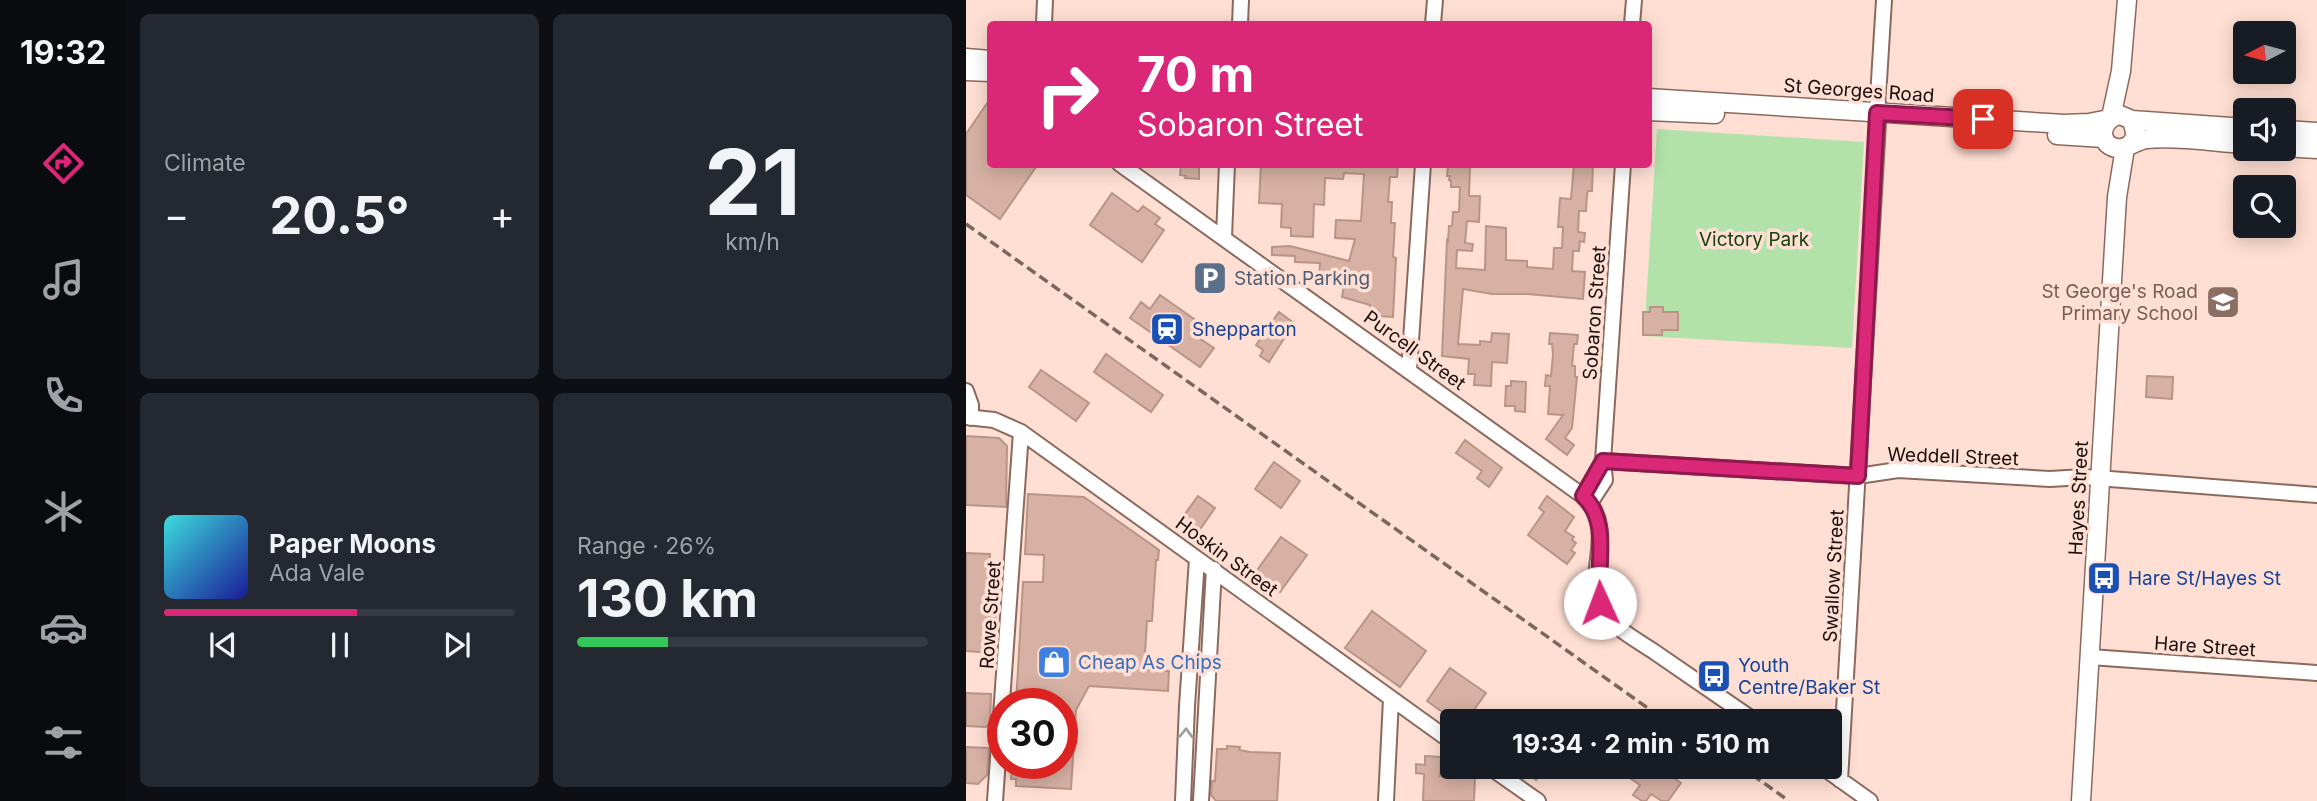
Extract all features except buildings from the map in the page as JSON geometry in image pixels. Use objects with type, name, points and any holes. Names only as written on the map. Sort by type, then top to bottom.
[{"type":"street","points":[[1044,21],[1045,0]]},
{"type":"street","points":[[1240,21],[1241,0]]},
{"type":"street","points":[[1433,21],[1435,0]]},
{"type":"street","points":[[1632,21],[1634,0]]},
{"type":"street","name":"Swallow Street","points":[[1840,780],[1884,0]]},
{"type":"street","points":[[2127,0],[2121,71],[2110,118],[2103,128],[2105,139],[2114,147],[2127,146],[2166,131]]},
{"type":"street","points":[[966,58],[987,60]]},
{"type":"street","points":[[966,71],[987,72]]},
{"type":"street","points":[[2121,71],[2131,119],[2136,130],[2136,136],[2127,146]]},
{"type":"street","name":"St Georges Road","points":[[1652,99],[1686,106],[1738,110],[2068,130],[2105,139]]},
{"type":"street","name":"St Georges Road","points":[[1652,110],[1686,106]]},
{"type":"street","points":[[2110,118],[2120,115],[2166,131],[2203,133],[2233,129]]},
{"type":"street","name":"St Georges Road","points":[[2068,130],[2110,118]]},
{"type":"street","points":[[2203,133],[2233,141]]},
{"type":"street","points":[[2296,134],[2313,140]]},
{"type":"street","name":"Hayes Street","points":[[2105,139],[2118,197]]},
{"type":"street","name":"Hayes Street","points":[[2081,801],[2118,197],[2127,146]]},
{"type":"street","name":"Purcell Street","points":[[1126,168],[1587,499]]},
{"type":"street","points":[[1224,237],[1227,168]]},
{"type":"street","points":[[1409,370],[1423,168]]},
{"type":"street","name":"Sobaron Street","points":[[1587,499],[1605,480],[1603,461],[1623,168]]},
{"type":"street","name":"Hoskin Street","points":[[966,391],[971,405],[969,417],[994,420],[1021,432],[1440,734]]},
{"type":"street","name":"Rowe Street","points":[[995,801],[1021,432]]},
{"type":"street","name":"Weddell Street","points":[[1603,461],[1858,476],[1898,470],[2100,482],[2143,488],[2152,484],[2317,495]]},
{"type":"street","points":[[1587,499],[1600,523],[1598,581],[1603,612],[1623,630],[1738,709]]},
{"type":"street","points":[[1195,801],[1184,801],[1197,559]]},
{"type":"street","points":[[1201,801],[1214,569]]},
{"type":"street","name":"Hare Street","points":[[2090,657],[2317,673]]},
{"type":"street","points":[[1386,801],[1391,699]]},
{"type":"street","points":[[1504,779],[1527,801]]},
{"type":"street","points":[[1507,779],[1538,801]]},
{"type":"street","points":[[1840,780],[1870,801]]},
{"type":"green space","name":"Victory Park","points":[[1657,129],[1864,142],[1852,348],[1644,336]]},
{"type":"railway","points":[[966,224],[1649,709]]},
{"type":"railway","points":[[1758,779],[1789,801]]},
{"type":"place","name":"Station Parking","points":[[1210,278]]},
{"type":"place","name":"St George's Road Primary School","points":[[2223,302]]},
{"type":"place","name":"Shepparton","points":[[1167,329]]},
{"type":"place","name":"Hare St/Hayes St","points":[[2104,578]]},
{"type":"place","name":"Cheap As Chips","points":[[1054,662]]},
{"type":"place","name":"Youth Centre/Baker St","points":[[1714,676]]},
{"type":"route","points":[[1600,603],[1600,523],[1595,509],[1583,496],[1603,461],[1858,476],[1877,113],[1983,119]]}]
